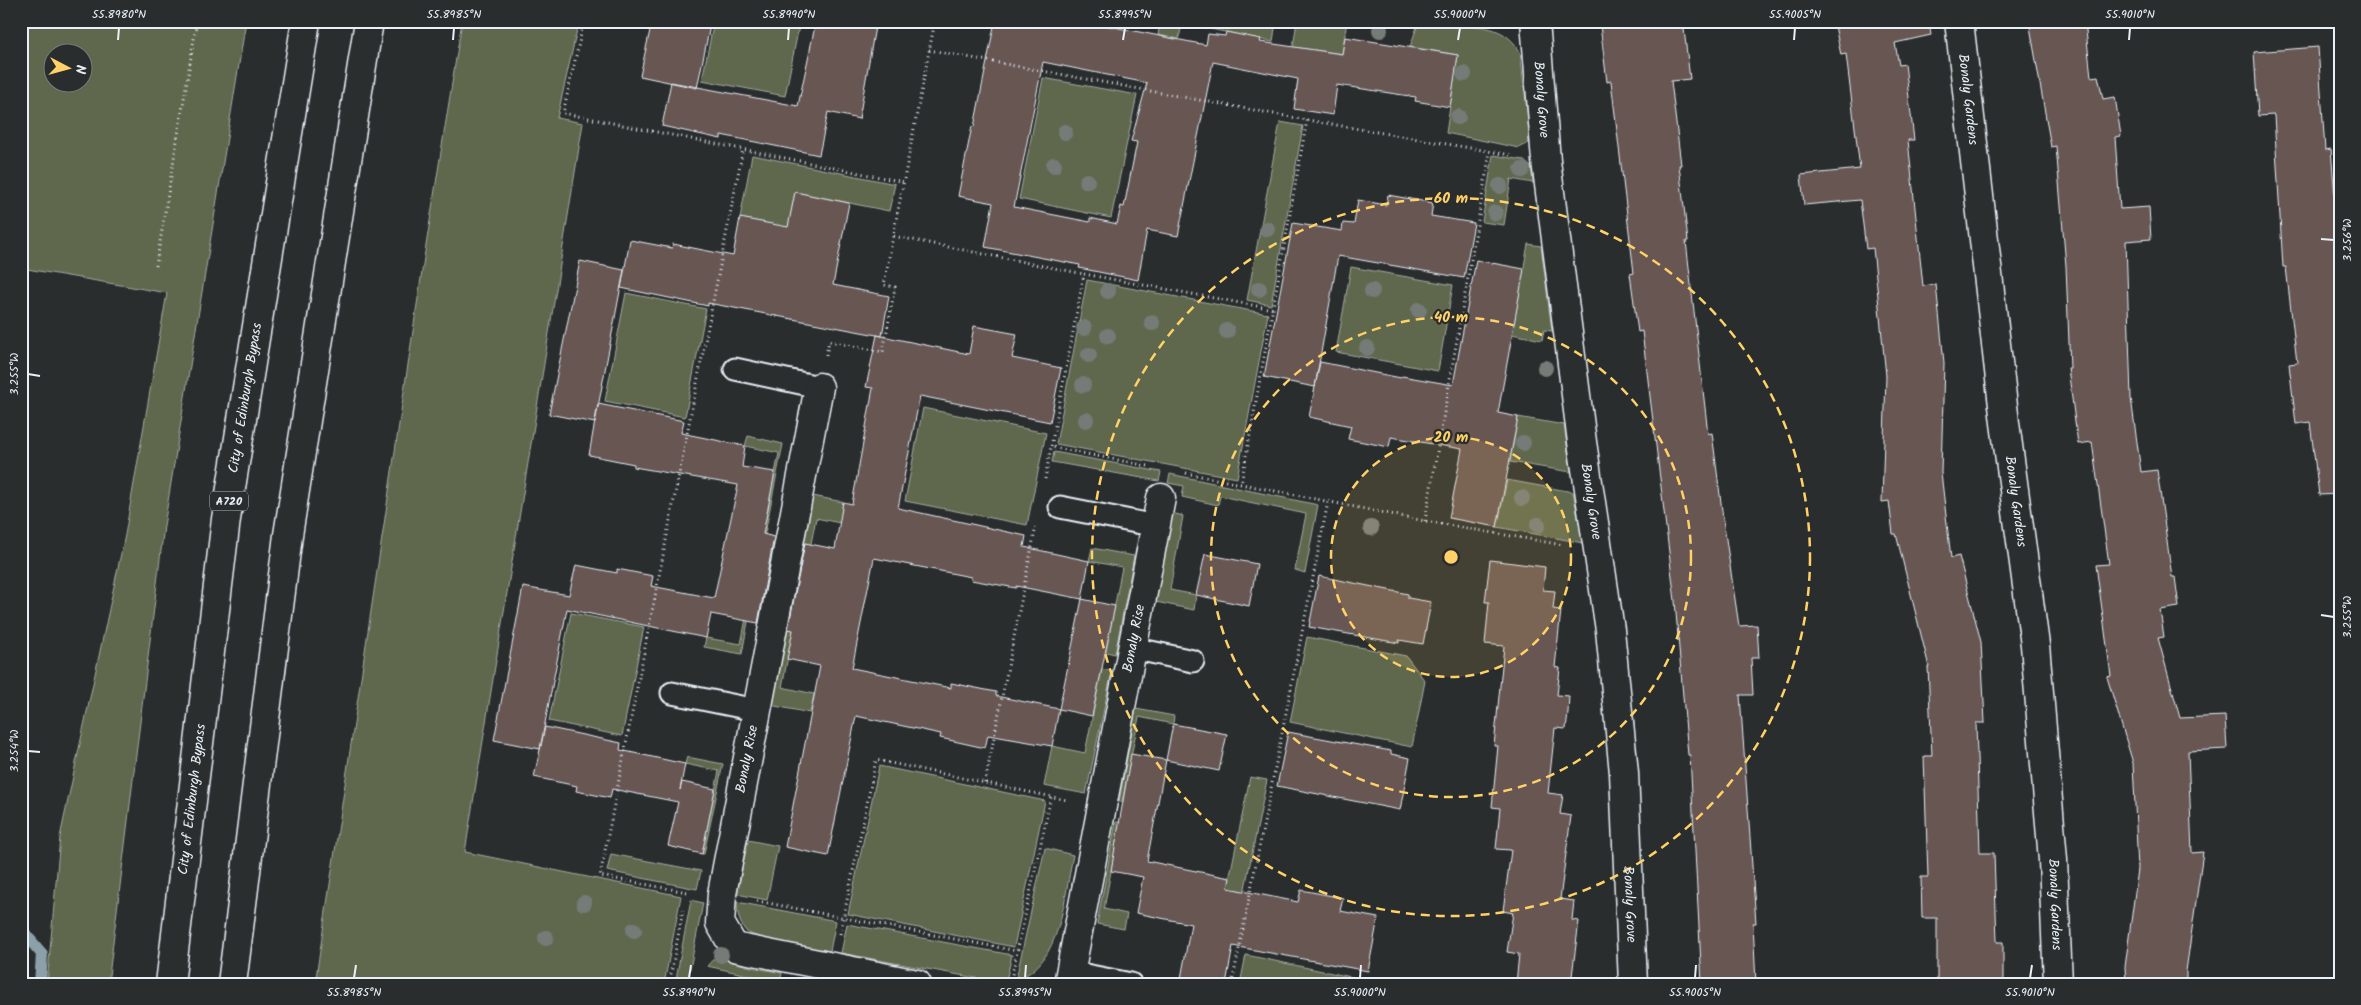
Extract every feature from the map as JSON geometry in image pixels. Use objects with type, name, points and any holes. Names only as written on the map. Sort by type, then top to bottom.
[{"type":"main road","name":"City of Edinburgh Bypass","points":[[170,984],[226,520],[306,21]]},
{"type":"main road","points":[[232,984],[290,525],[368,21]]},
{"type":"main road","name":"Bonaly Grove","points":[[1535,21],[1546,161],[1582,442],[1610,630],[1624,773],[1634,984]]},
{"type":"main road","name":"Bonaly Gardens","points":[[1959,21],[2004,413],[2035,645],[2053,860],[2058,984]]},
{"type":"main road","name":"Bonaly Rise","points":[[819,387],[722,894],[720,923],[734,946],[838,973],[917,984]]},
{"type":"main road","name":"Bonaly Rise","points":[[1069,978],[1161,498]]},
{"type":"lane","points":[[735,370],[819,387]]},
{"type":"lane","points":[[1060,507],[1156,526]]},
{"type":"lane","points":[[1132,648],[1193,661]]},
{"type":"lane","points":[[672,693],[756,710]]},
{"type":"lane","points":[[1069,978],[1131,984]]},
{"type":"path","points":[[156,266],[197,21]]},
{"type":"path","points":[[584,21],[563,113],[904,182]]},
{"type":"path","points":[[819,387],[829,341],[883,352],[896,287],[884,285],[935,21]]},
{"type":"path","points":[[929,50],[1307,120],[1546,161]]},
{"type":"path","points":[[1241,484],[1307,120]]},
{"type":"path","points":[[687,892],[600,876],[743,149]]},
{"type":"path","points":[[1425,521],[1490,152]]},
{"type":"path","points":[[894,236],[1273,309]]},
{"type":"path","points":[[1044,484],[1084,274]]},
{"type":"path","points":[[1051,447],[1157,467]]},
{"type":"path","points":[[1185,473],[1425,521],[1599,551]]},
{"type":"path","points":[[1232,984],[1328,502]]},
{"type":"path","points":[[986,783],[1037,521]]},
{"type":"path","points":[[838,973],[843,918],[876,760],[1102,808]]},
{"type":"path","points":[[1010,984],[1051,797]]},
{"type":"path","points":[[722,894],[1017,951]]},
{"type":"green space","points":[[21,21],[246,21],[164,526],[108,984],[47,984],[60,837],[125,535],[167,293],[21,268]]},
{"type":"green space","points":[[462,21],[579,21],[557,118],[583,123],[465,852],[681,896],[664,984],[315,984],[424,258]]},
{"type":"green space","points":[[714,21],[800,21],[785,96],[702,80]]},
{"type":"green space","points":[[1155,21],[1276,21],[1273,42],[1182,23],[1179,39],[1158,35],[1159,29],[1153,27]]},
{"type":"green space","points":[[1297,21],[1347,21],[1342,54],[1293,47]]},
{"type":"green space","points":[[1419,21],[1460,21],[1460,25],[1478,26],[1502,33],[1515,44],[1520,52],[1530,135],[1527,144],[1519,148],[1446,133],[1458,55],[1410,47]]},
{"type":"green space","points":[[1043,78],[1137,95],[1111,218],[1019,199]]},
{"type":"green space","points":[[1280,122],[1303,126],[1271,305],[1247,300]]},
{"type":"green space","points":[[752,155],[895,184],[889,211],[795,192],[788,228],[740,218]]},
{"type":"green space","points":[[1493,155],[1523,160],[1531,167],[1533,183],[1511,179],[1504,225],[1482,222]]},
{"type":"green space","points":[[1528,244],[1541,246],[1552,331],[1544,330],[1542,340],[1512,334]]},
{"type":"green space","points":[[1351,267],[1453,285],[1438,371],[1336,352]]},
{"type":"green space","points":[[1087,280],[1268,314],[1237,478],[1056,444]]},
{"type":"green space","points":[[626,293],[706,309],[685,417],[605,401]]},
{"type":"green space","points":[[923,408],[1046,433],[1027,525],[905,501]]},
{"type":"green space","points":[[1518,417],[1564,425],[1571,472],[1510,462]]},
{"type":"green space","points":[[748,436],[783,444],[764,538],[762,538],[779,453],[745,446]]},
{"type":"green space","points":[[1054,452],[1161,472],[1159,481],[1052,462]]},
{"type":"green space","points":[[1170,474],[1318,505],[1305,573],[1295,570],[1306,514],[1220,496],[1218,505],[1182,497],[1184,486],[1168,483]]},
{"type":"green space","points":[[1507,480],[1573,492],[1583,543],[1497,527]]},
{"type":"green space","points":[[813,496],[843,502],[840,523],[816,518],[804,579],[795,590]]},
{"type":"green space","points":[[1172,513],[1183,516],[1170,590],[1196,595],[1194,610],[1156,602]]},
{"type":"green space","points":[[1092,548],[1134,556],[1115,654],[1106,652],[1122,567],[1089,561]]},
{"type":"green space","points":[[758,557],[760,557],[742,654],[704,647],[706,638],[741,644]]},
{"type":"green space","points":[[790,611],[794,625],[782,687],[814,694],[810,713],[770,705]]},
{"type":"green space","points":[[571,613],[644,627],[622,736],[549,721]]},
{"type":"green space","points":[[1307,637],[1406,656],[1425,681],[1412,747],[1290,722]]},
{"type":"green space","points":[[1102,669],[1112,671],[1086,794],[1044,786],[1052,746],[1085,753]]},
{"type":"green space","points":[[1136,709],[1174,716],[1173,724],[1139,717],[1122,802],[1119,802]]},
{"type":"green space","points":[[687,757],[723,764],[704,854],[702,854],[719,771],[685,764]]},
{"type":"green space","points":[[879,766],[1045,801],[1014,947],[848,914]]},
{"type":"green space","points":[[1250,777],[1267,780],[1243,898],[1226,895]]},
{"type":"green space","points":[[1116,822],[1120,822],[1104,909],[1127,914],[1124,929],[1097,924]]},
{"type":"green space","points":[[748,840],[778,846],[767,900],[737,894]]},
{"type":"green space","points":[[1045,848],[1073,855],[1063,908],[1052,945],[1043,960],[1031,972],[1016,979]]},
{"type":"green space","points":[[611,854],[701,871],[697,889],[607,871]]},
{"type":"green space","points":[[691,900],[703,903],[687,984],[675,984]]},
{"type":"green space","points":[[737,902],[836,921],[830,951],[773,941],[752,935],[746,931],[742,924]]},
{"type":"green space","points":[[847,924],[1012,955],[1006,981],[992,981],[841,953]]},
{"type":"green space","points":[[721,951],[727,957],[741,964],[782,973],[780,984],[771,984],[771,980],[707,966]]},
{"type":"green space","points":[[1246,955],[1356,978],[1355,984],[1240,984]]},
{"type":"building","points":[[652,21],[711,21],[697,88],[640,76]]},
{"type":"building","points":[[816,21],[876,21],[859,119],[828,112],[819,155],[721,135],[721,139],[662,126],[671,82],[798,106]]},
{"type":"building","points":[[995,21],[1083,21],[1206,45],[1208,34],[1225,36],[1226,32],[1261,39],[1260,42],[1342,54],[1345,37],[1458,55],[1450,107],[1415,101],[1416,97],[1337,85],[1333,115],[1294,109],[1298,79],[1213,62],[1178,236],[1147,230],[1138,280],[1079,268],[1080,265],[985,247],[993,203],[958,196],[972,126],[974,127]],"holes":[[[1043,62],[1147,83],[1131,141],[1137,142],[1124,207],[1121,206],[1117,224],[1090,218],[1090,222],[1014,207]]]},
{"type":"building","points":[[1633,21],[1683,21],[1690,79],[1671,81],[1681,165],[1679,165],[1688,241],[1686,241],[1708,434],[1712,433],[1739,626],[1757,625],[1759,658],[1751,658],[1753,695],[1740,695],[1756,923],[1753,923],[1756,984],[1702,984],[1690,755],[1688,755],[1675,601],[1642,331],[1638,332],[1630,274],[1634,273],[1611,81],[1607,82],[1600,25]]},
{"type":"building","points":[[1834,21],[1929,21],[1931,35],[1895,43],[1899,65],[1905,64],[1914,140],[1908,140],[1923,286],[1936,284],[1944,363],[1941,473],[1951,558],[1959,556],[1981,642],[1985,723],[1976,723],[1980,853],[1994,853],[1997,942],[2003,942],[2003,984],[1937,984],[1937,918],[1922,918],[1921,877],[1928,877],[1924,756],[1932,756],[1929,667],[1896,534],[1893,534],[1889,501],[1882,502],[1886,376],[1873,248],[1866,249],[1860,200],[1804,205],[1801,175],[1860,169],[1846,54],[1841,55]]},
{"type":"building","points":[[2029,21],[2085,21],[2091,77],[2098,76],[2103,99],[2115,97],[2121,136],[2115,137],[2120,209],[2149,207],[2151,239],[2126,241],[2131,398],[2141,472],[2157,470],[2172,577],[2175,577],[2179,607],[2160,610],[2164,637],[2158,638],[2180,718],[2225,716],[2227,749],[2188,751],[2192,853],[2203,852],[2186,971],[2186,984],[2126,984],[2125,967],[2138,869],[2133,763],[2107,677],[2111,676],[2096,565],[2109,564],[2092,442],[2078,444],[2068,368],[2070,368],[2066,266],[2056,146],[2051,147]]},
{"type":"building","points":[[2318,47],[2325,150],[2331,149],[2340,258],[2340,494],[2319,495],[2310,422],[2296,424],[2289,364],[2297,363],[2286,267],[2283,267],[2274,115],[2258,116],[2254,52]]},
{"type":"building","points":[[795,192],[849,203],[833,285],[889,296],[882,336],[708,303],[708,306],[621,288],[630,240],[672,248],[673,244],[733,256],[740,218],[788,227]]},
{"type":"building","points":[[1388,195],[1433,203],[1431,216],[1474,223],[1464,278],[1338,256],[1315,387],[1264,377],[1293,223],[1342,231],[1343,223],[1354,224],[1358,200],[1386,205]]},
{"type":"building","points":[[1476,260],[1524,269],[1498,413],[1518,417],[1497,527],[1449,518],[1462,449],[1391,437],[1389,447],[1348,439],[1351,426],[1309,417],[1320,362],[1401,378],[1402,376],[1453,385]]},
{"type":"building","points":[[580,261],[624,270],[595,423],[549,414]]},
{"type":"building","points":[[974,326],[1017,334],[1012,358],[1061,368],[1050,422],[920,396],[898,508],[1026,536],[1024,547],[1089,561],[1082,599],[1016,586],[1016,588],[971,580],[971,577],[874,558],[852,668],[951,688],[951,683],[996,692],[996,696],[1059,709],[1052,746],[988,735],[985,748],[940,738],[941,734],[856,716],[828,856],[785,847],[820,666],[787,659],[793,630],[788,629],[805,543],[835,549],[843,502],[852,504],[873,388],[866,387],[877,335],[969,354]]},
{"type":"building","points":[[598,404],[684,421],[681,433],[745,446],[742,467],[775,472],[763,534],[774,537],[758,623],[711,614],[706,638],[567,609],[540,749],[494,740],[523,587],[569,595],[576,565],[617,573],[617,569],[653,576],[651,586],[714,598],[738,485],[634,467],[634,464],[589,455]]},
{"type":"building","points":[[1205,554],[1257,564],[1249,606],[1196,595]]},
{"type":"building","points":[[1490,560],[1545,567],[1543,590],[1555,591],[1553,609],[1561,610],[1555,667],[1560,668],[1557,695],[1569,696],[1568,712],[1566,729],[1555,728],[1548,793],[1563,795],[1560,814],[1571,816],[1560,899],[1574,901],[1572,920],[1579,921],[1571,984],[1516,984],[1519,954],[1507,952],[1513,913],[1503,911],[1511,850],[1496,849],[1500,808],[1492,807],[1498,746],[1494,746],[1504,646],[1485,644],[1489,602],[1485,602]]},
{"type":"building","points":[[1319,576],[1408,594],[1408,598],[1431,602],[1423,644],[1399,640],[1399,643],[1309,627]]},
{"type":"building","points":[[1082,599],[1115,606],[1092,716],[1059,709]]},
{"type":"building","points":[[1173,724],[1227,734],[1219,771],[1166,760]]},
{"type":"building","points":[[545,727],[621,743],[620,750],[685,764],[680,790],[682,782],[715,789],[702,854],[668,846],[678,802],[612,789],[610,798],[576,791],[577,786],[534,777]]},
{"type":"building","points":[[1288,732],[1391,751],[1391,754],[1410,758],[1400,810],[1277,786]]},
{"type":"building","points":[[1131,754],[1166,760],[1147,861],[1230,878],[1228,888],[1298,902],[1301,890],[1343,898],[1340,911],[1378,918],[1368,971],[1233,946],[1226,984],[1180,984],[1191,924],[1136,913],[1143,877],[1111,871]]},
{"type":"waterway","points":[[21,929],[42,954],[40,984]]}]
